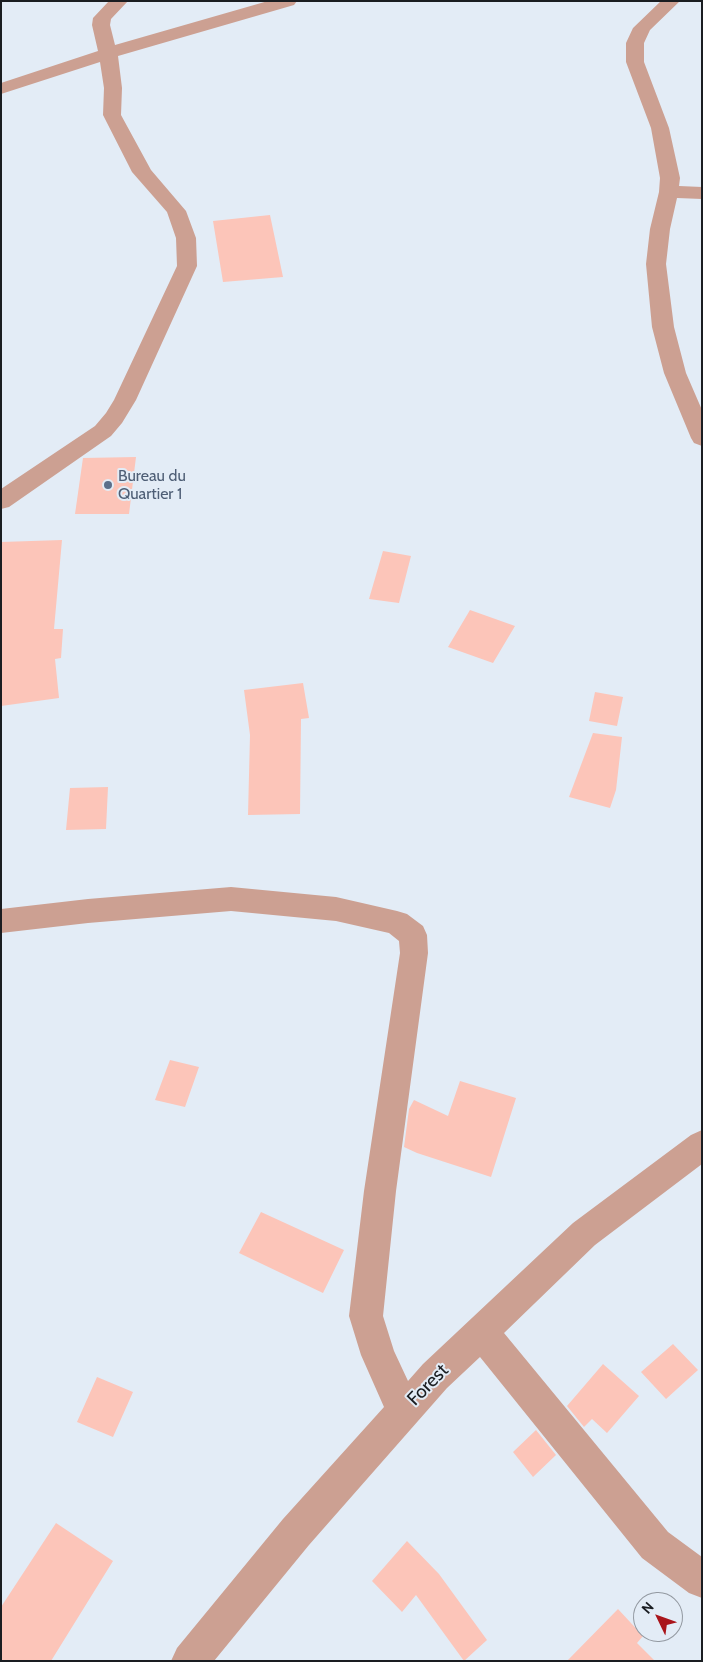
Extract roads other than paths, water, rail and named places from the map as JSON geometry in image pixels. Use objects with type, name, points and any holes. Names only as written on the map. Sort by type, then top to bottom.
[{"type":"street","points":[[1,501],[103,430],[114,418],[125,400],[187,266],[186,238],[176,211],[142,172],[112,115],[113,88],[108,53],[101,24],[102,18],[119,1]]},
{"type":"street","points":[[1,88],[108,53],[288,1]]},
{"type":"street","points":[[671,1],[642,28],[635,43],[635,62],[660,128],[666,155],[669,192],[660,229],[656,264],[663,327],[675,373],[702,438]]},
{"type":"street","points":[[669,192],[702,193]]},
{"type":"street","points":[[1,921],[88,911],[231,899],[336,909],[397,923],[413,935],[414,953],[380,1191],[366,1316],[378,1355],[404,1410]]},
{"type":"street","name":"Forest","points":[[190,1661],[296,1532],[435,1376],[584,1234],[702,1145]]},
{"type":"street","points":[[481,1332],[655,1545],[702,1580]]},
{"type":"place","name":"Bureau du Quartier 1","points":[[108,485]]}]
